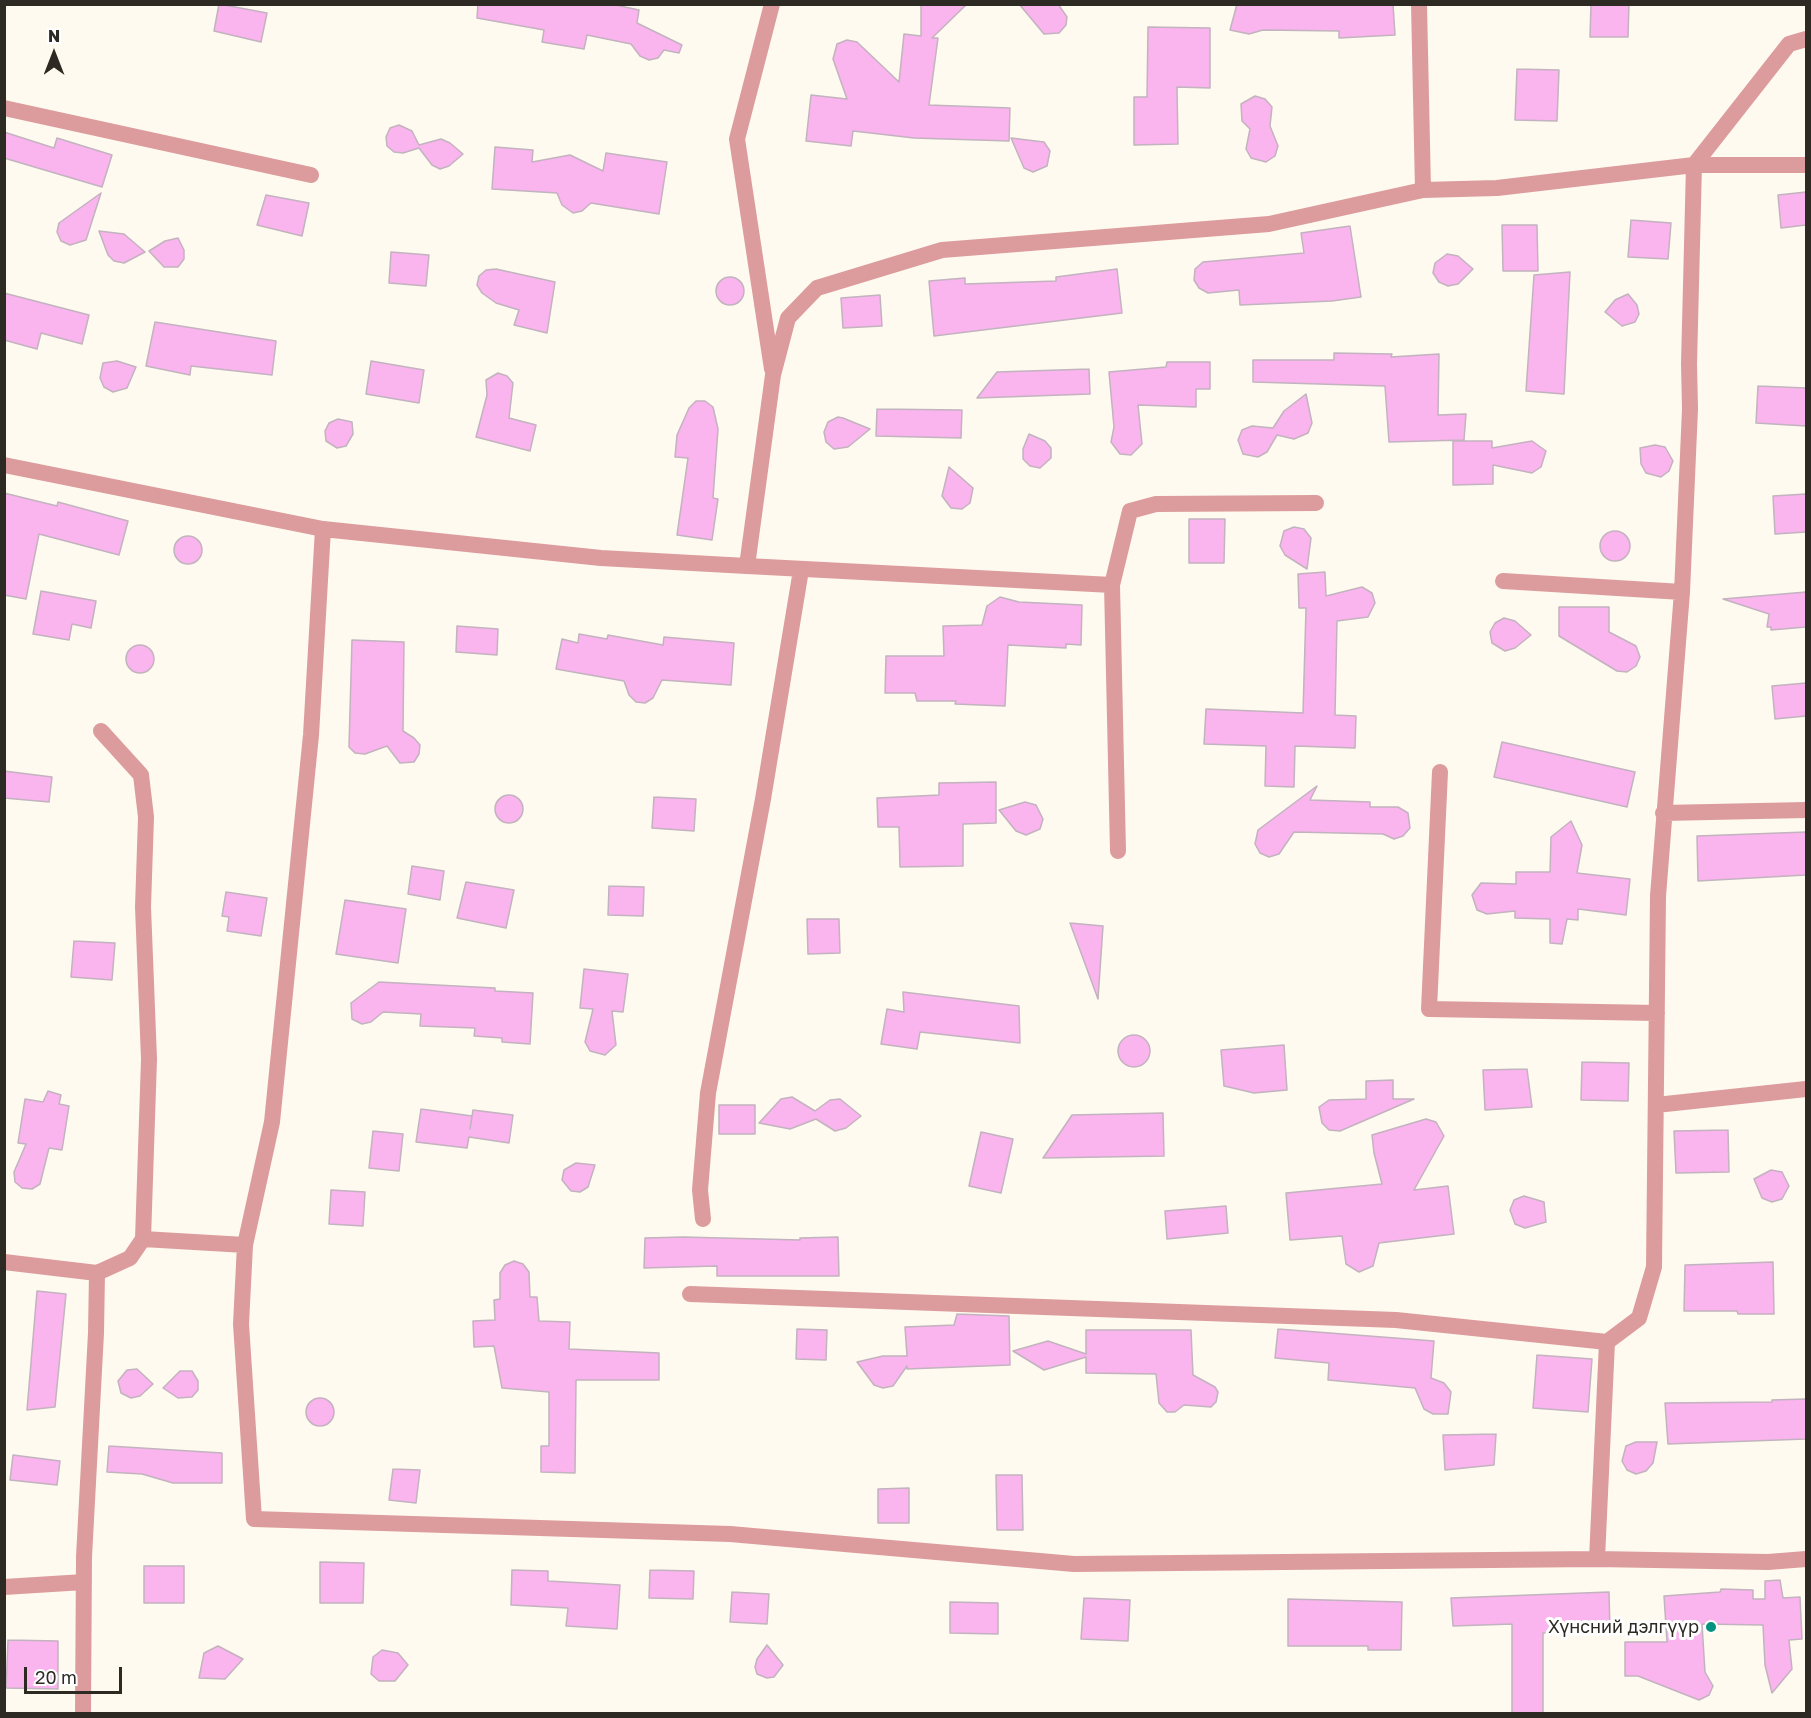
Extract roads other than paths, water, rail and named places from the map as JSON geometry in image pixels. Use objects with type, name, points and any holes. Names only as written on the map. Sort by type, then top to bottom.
[{"type":"street","points":[[772,4],[738,140],[773,375]]},
{"type":"street","points":[[1419,4],[1423,190]]},
{"type":"street","points":[[690,1294],[1396,1320],[1607,1342],[1639,1318],[1654,1267],[1658,896],[1682,592],[1690,409],[1694,165],[1789,44],[1806,39]]},
{"type":"street","points":[[4,108],[311,175]]},
{"type":"street","points":[[747,566],[773,375],[788,318],[817,288],[942,250],[1269,224],[1423,190],[1497,188],[1694,165],[1806,165]]},
{"type":"street","points":[[4,465],[323,529],[601,558],[1112,585]]},
{"type":"street","points":[[1118,851],[1112,585],[1130,512],[1156,504],[1316,503]]},
{"type":"street","points":[[323,529],[310,735],[272,1122],[245,1245],[241,1324],[254,1519],[730,1534],[1074,1564],[1597,1559],[1768,1562],[1806,1559]]},
{"type":"street","points":[[703,1219],[700,1190],[708,1094],[763,799],[801,570]]},
{"type":"street","points":[[1503,581],[1682,592]]},
{"type":"street","points":[[4,1262],[96,1273],[130,1258],[143,1239],[149,1059],[142,907],[146,817],[141,776],[101,731]]},
{"type":"street","points":[[1440,772],[1429,1009],[1657,1013]]},
{"type":"street","points":[[1663,813],[1806,810]]},
{"type":"street","points":[[1656,1105],[1806,1089]]},
{"type":"street","points":[[143,1239],[245,1245]]},
{"type":"street","points":[[83,1713],[84,1582],[96,1333],[96,1273]]},
{"type":"street","points":[[1597,1559],[1607,1342]]},
{"type":"street","points":[[4,1587],[84,1582]]},
{"type":"place","name":"Хүнсний дэлгүүр","points":[[1711,1627]]}]
